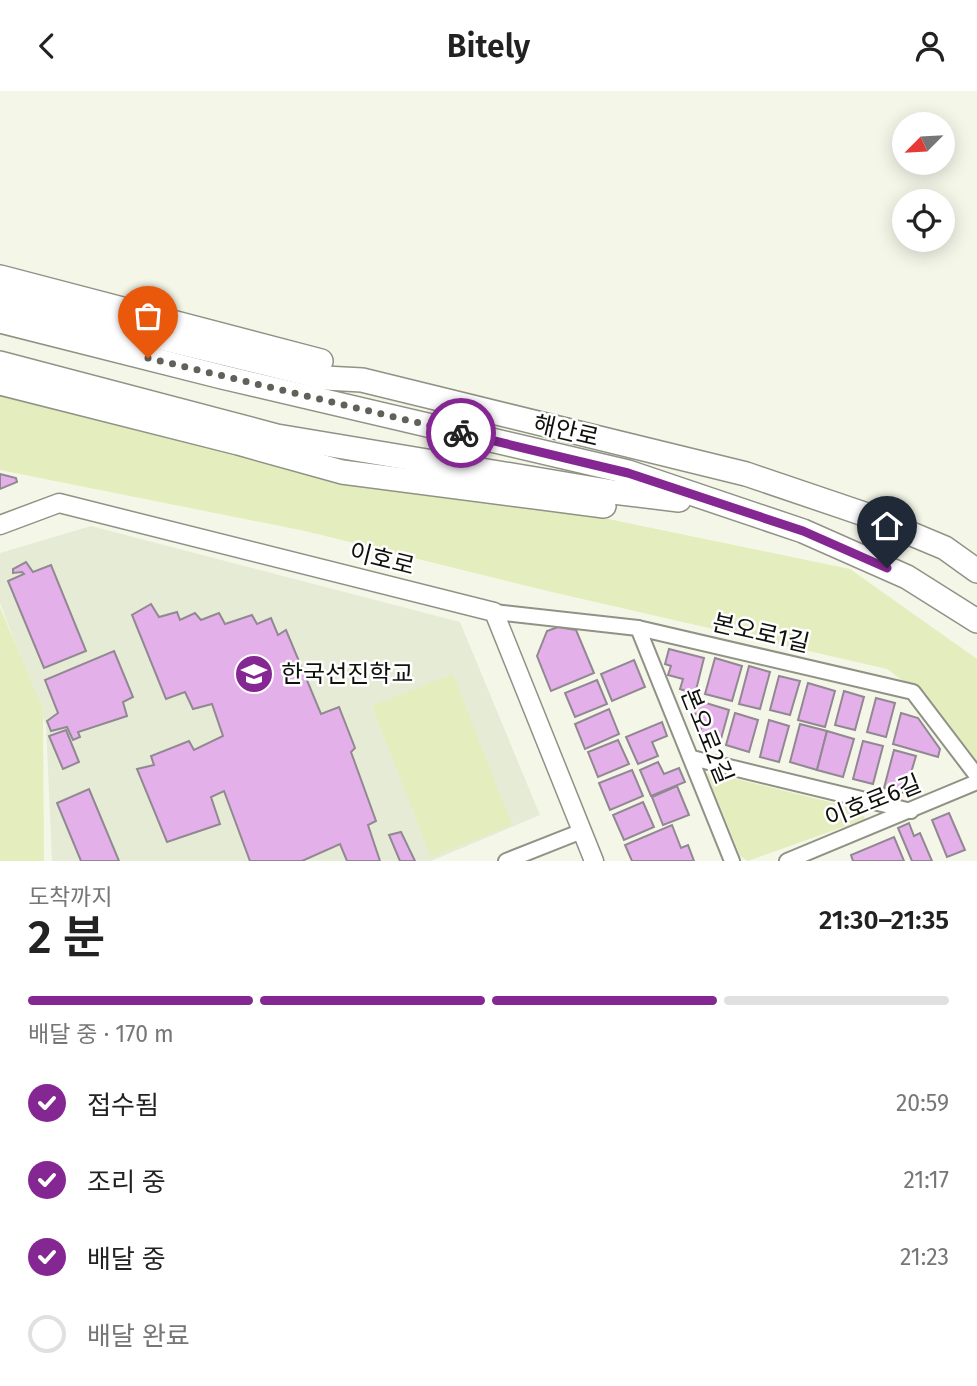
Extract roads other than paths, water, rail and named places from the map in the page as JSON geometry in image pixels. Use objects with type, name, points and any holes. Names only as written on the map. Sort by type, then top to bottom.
[{"type":"main road","points":[[0,277],[330,363],[362,380]]},
{"type":"main road","name":"해안로","points":[[0,299],[325,377],[362,380],[746,474],[864,514],[946,548],[977,572]]},
{"type":"main road","name":"해안로","points":[[0,321],[222,377],[628,473],[803,531],[907,577],[977,621]]},
{"type":"main road","points":[[0,363],[277,436],[613,492],[722,505]]},
{"type":"main road","points":[[0,383],[239,443],[342,472],[652,512],[722,505]]},
{"type":"street","name":"이호로","points":[[0,524],[59,503],[494,612]]},
{"type":"street","name":"본오로1길","points":[[494,612],[638,628],[914,692],[977,776]]},
{"type":"street","points":[[494,612],[594,861]]},
{"type":"street","name":"본오로2길","points":[[638,628],[733,861]]},
{"type":"street","points":[[692,758],[911,811]]},
{"type":"street","name":"이호로6길","points":[[787,861],[977,782]]},
{"type":"street","points":[[506,861],[582,831]]},
{"type":"place","name":"한국선진학교","points":[[254,674]]}]
